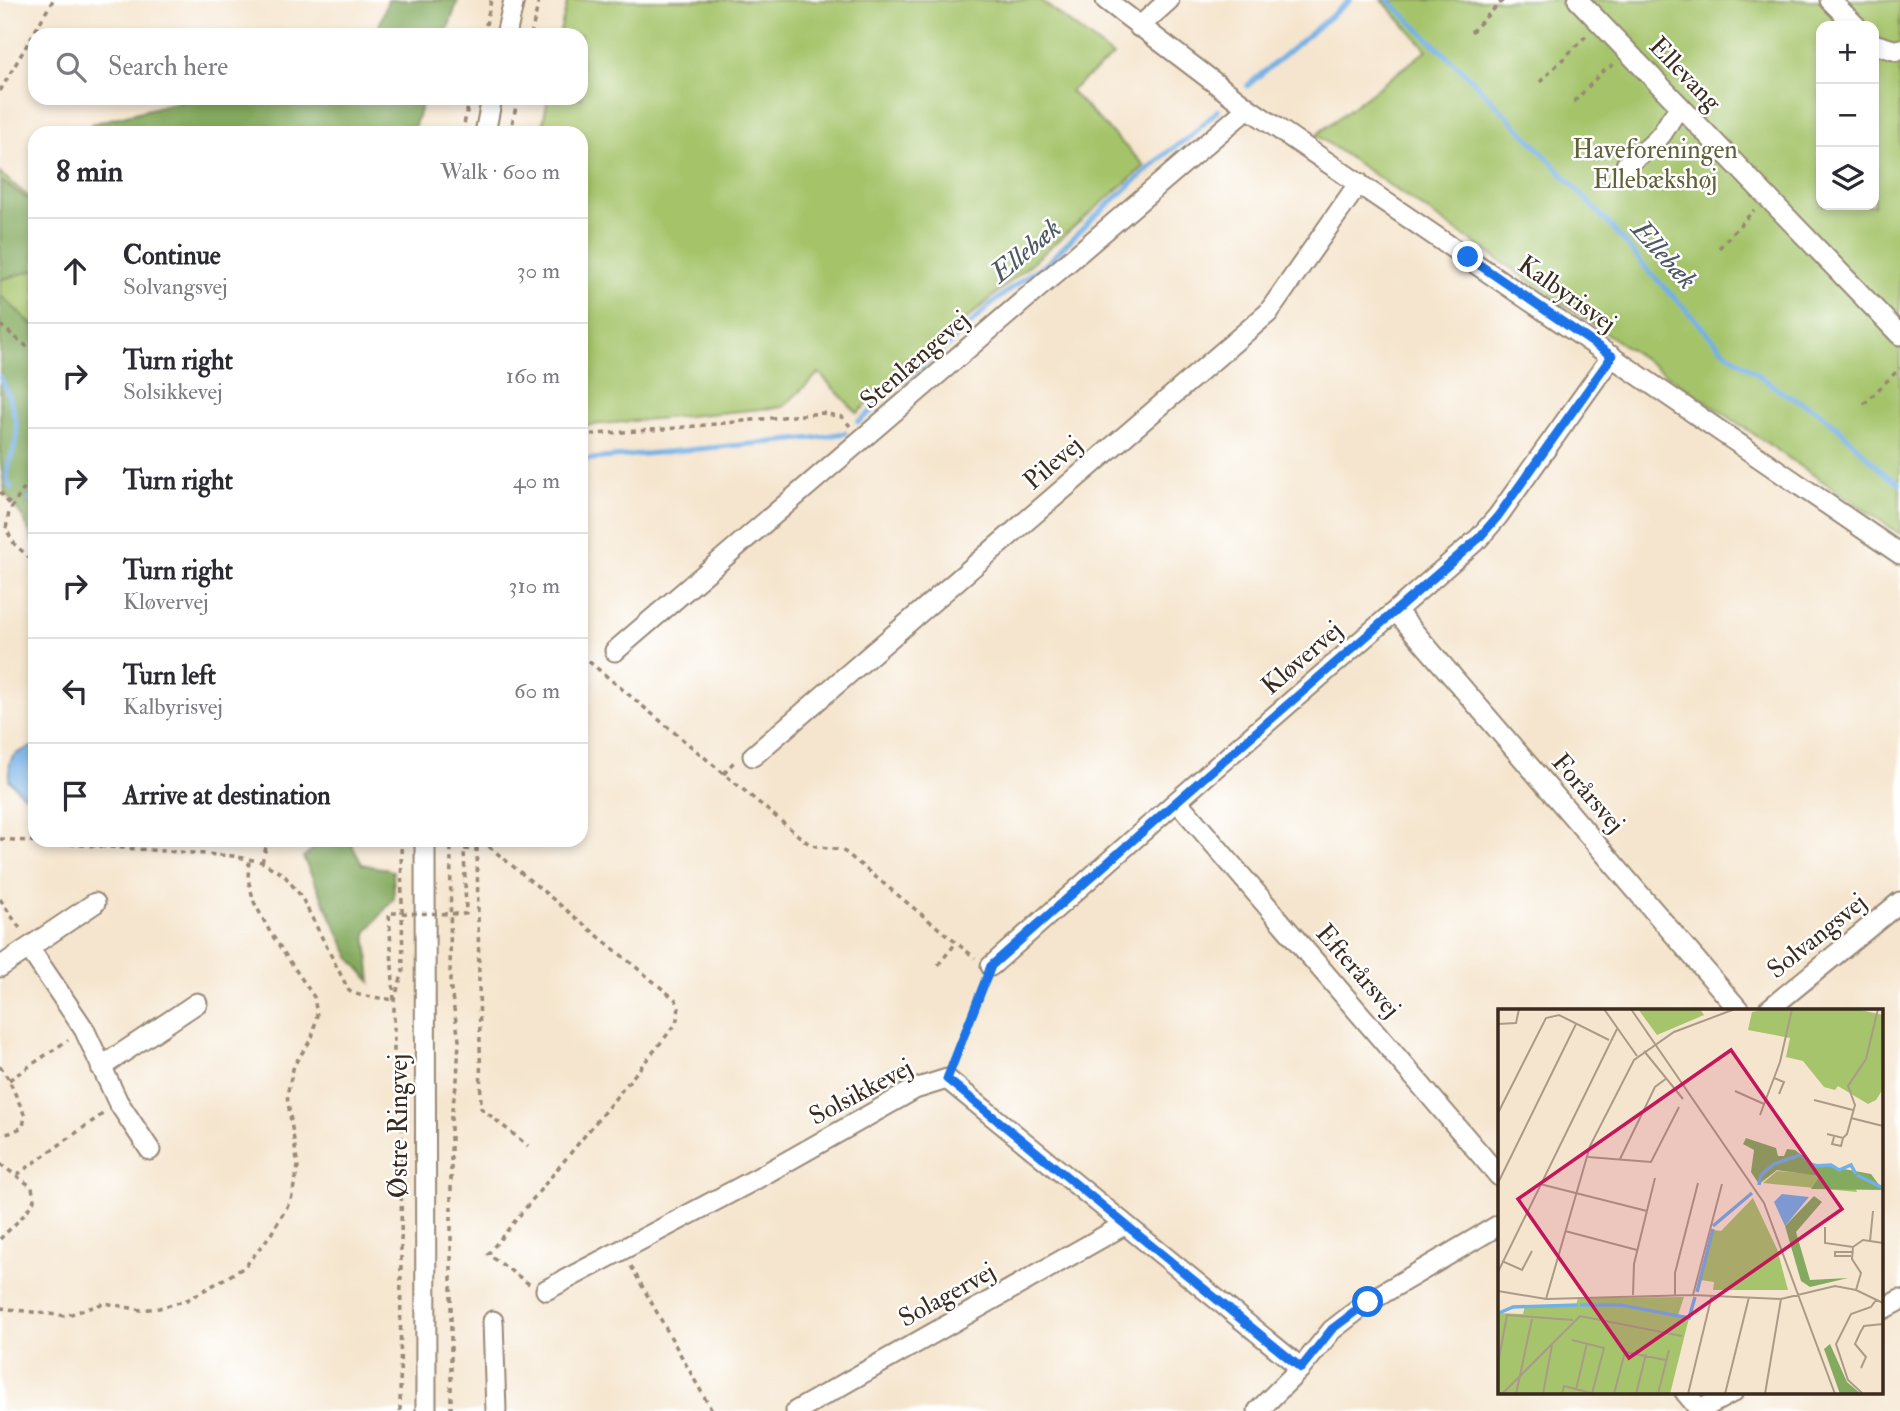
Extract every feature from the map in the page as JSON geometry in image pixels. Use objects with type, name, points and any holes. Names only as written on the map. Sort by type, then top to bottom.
[{"type":"street","points":[[508,28],[514,0]]},
{"type":"street","name":"Kalbyrisvej","points":[[1106,0],[1248,108],[1900,554]]},
{"type":"street","points":[[1139,27],[1169,0]]},
{"type":"street","name":"Ellevang","points":[[1578,0],[1900,335]]},
{"type":"street","points":[[1830,0],[1851,21]]},
{"type":"street","points":[[1879,46],[1897,51],[1900,49]]},
{"type":"street","points":[[486,126],[491,105]]},
{"type":"street","points":[[1626,165],[1658,138],[1681,107]]},
{"type":"street","name":"Stenlængevej","points":[[615,651],[1248,108]]},
{"type":"street","name":"Pilevej","points":[[753,756],[1268,313],[1359,183]]},
{"type":"street","name":"Kløvervej","points":[[991,966],[1479,538],[1498,516],[1612,356]]},
{"type":"street","name":"Forårsvej","points":[[1396,611],[1738,1009]]},
{"type":"street","name":"Efterårsvej","points":[[1177,801],[1498,1175]]},
{"type":"street","name":"Østre Ringvej","points":[[425,847],[426,1411]]},
{"type":"street","name":"Solvangsvej","points":[[1769,1009],[1900,902]]},
{"type":"street","points":[[0,967],[95,903]]},
{"type":"street","points":[[29,948],[84,1029],[118,1102],[150,1150]]},
{"type":"street","points":[[101,1067],[197,1003]]},
{"type":"street","name":"Solsikkevej","points":[[546,1290],[756,1179],[915,1089],[947,1079],[1301,1368]]},
{"type":"street","name":"Solagervej","points":[[796,1411],[1124,1225]]},
{"type":"street","points":[[1258,1411],[1301,1368],[1332,1329],[1368,1302],[1498,1226]]},
{"type":"street","points":[[1882,1309],[1900,1300]]},
{"type":"street","points":[[493,1321],[496,1411]]},
{"type":"street","points":[[1687,1394],[1699,1410],[1729,1394]]},
{"type":"path","points":[[37,28],[53,0]]},
{"type":"path","points":[[485,28],[491,0]]},
{"type":"path","points":[[533,28],[539,0]]},
{"type":"path","points":[[1471,32],[1503,0]]},
{"type":"path","points":[[1540,82],[1586,36]]},
{"type":"path","points":[[0,91],[28,43]]},
{"type":"path","points":[[1574,102],[1602,72],[1628,52]]},
{"type":"path","points":[[464,126],[469,105]]},
{"type":"path","points":[[512,126],[516,105]]},
{"type":"path","points":[[1719,248],[1754,211]]},
{"type":"path","points":[[0,325],[28,347]]},
{"type":"path","points":[[1864,404],[1900,368]]},
{"type":"path","points":[[588,435],[822,413],[842,417],[862,440]]},
{"type":"path","points":[[28,482],[9,512],[6,529],[15,545],[28,556]]},
{"type":"path","points":[[0,492],[12,507]]},
{"type":"path","points":[[588,661],[806,841],[816,847],[845,852],[971,955],[991,966],[947,1079]]},
{"type":"path","points":[[0,839],[28,841]]},
{"type":"path","points":[[110,847],[219,855],[262,862],[284,875],[301,896],[349,991],[394,1000]]},
{"type":"path","points":[[262,862],[266,847]]},
{"type":"path","points":[[394,1000],[403,972],[401,847]]},
{"type":"path","points":[[451,847],[450,984],[459,1040],[457,1080],[451,1116],[451,1411]]},
{"type":"path","points":[[478,847],[481,1108],[528,1146]]},
{"type":"path","points":[[488,847],[676,1000],[680,1008],[676,1024],[488,1254],[536,1289],[546,1290]]},
{"type":"path","points":[[400,1411],[402,1105],[394,1054],[389,913],[466,914],[464,849],[477,850]]},
{"type":"path","points":[[0,1308],[65,1316],[106,1304],[141,1310],[187,1300],[245,1267],[271,1234],[291,1200],[298,1167],[287,1095],[294,1065],[312,1038],[317,1015],[314,997],[270,932],[254,902],[248,879],[249,859]]},
{"type":"path","points":[[0,899],[23,933],[29,948]]},
{"type":"path","points":[[938,965],[956,943]]},
{"type":"path","points":[[9,1080],[84,1029]]},
{"type":"path","points":[[0,1066],[25,1116],[23,1127],[0,1135]]},
{"type":"path","points":[[18,1175],[118,1102]]},
{"type":"path","points":[[0,1164],[33,1188],[34,1200],[25,1214],[0,1239]]},
{"type":"path","points":[[621,1249],[712,1411]]},
{"type":"green space","points":[[388,0],[458,0],[448,28],[378,28]]},
{"type":"green space","points":[[568,0],[1040,0],[1113,56],[1070,91],[1145,166],[857,413],[819,373],[783,407],[588,425],[588,126],[542,126],[547,105],[588,105],[588,28],[561,28]]},
{"type":"green space","name":"Haveforeningen Ellebækshøj","points":[[1382,0],[1900,0],[1900,534],[1316,135],[1427,50]]},
{"type":"green space","points":[[166,105],[422,105],[415,126],[91,124]]},
{"type":"green space","points":[[0,173],[28,196],[28,325],[0,301]]},
{"type":"green space","points":[[0,180],[28,199],[28,272],[0,280]]},
{"type":"green space","points":[[0,295],[28,321],[28,529],[5,493],[0,459]]},
{"type":"green space","points":[[316,847],[353,847],[362,864],[393,871],[394,898],[366,933],[371,982],[351,959],[303,857]]},
{"type":"water","points":[[28,748],[28,797],[9,780],[11,760]]},
{"type":"waterway","name":"Ellebæk","points":[[1247,86],[1350,0]]},
{"type":"waterway","name":"Ellebæk","points":[[1388,0],[1525,134],[1721,348],[1783,393],[1815,409],[1886,475],[1900,483]]},
{"type":"waterway","name":"Ellebæk","points":[[858,422],[874,409],[880,397],[893,385],[951,343],[990,305],[1046,264],[1093,218],[1218,110]]},
{"type":"waterway","name":"Ellebæk","points":[[0,377],[10,399],[17,434],[7,469],[11,488]]},
{"type":"waterway","name":"Ellebæk","points":[[588,459],[845,433]]},
{"type":"route","points":[[1368,1302],[1332,1329],[1301,1368],[947,1079],[991,966],[1479,538],[1498,516],[1612,356],[1468,257]]}]
